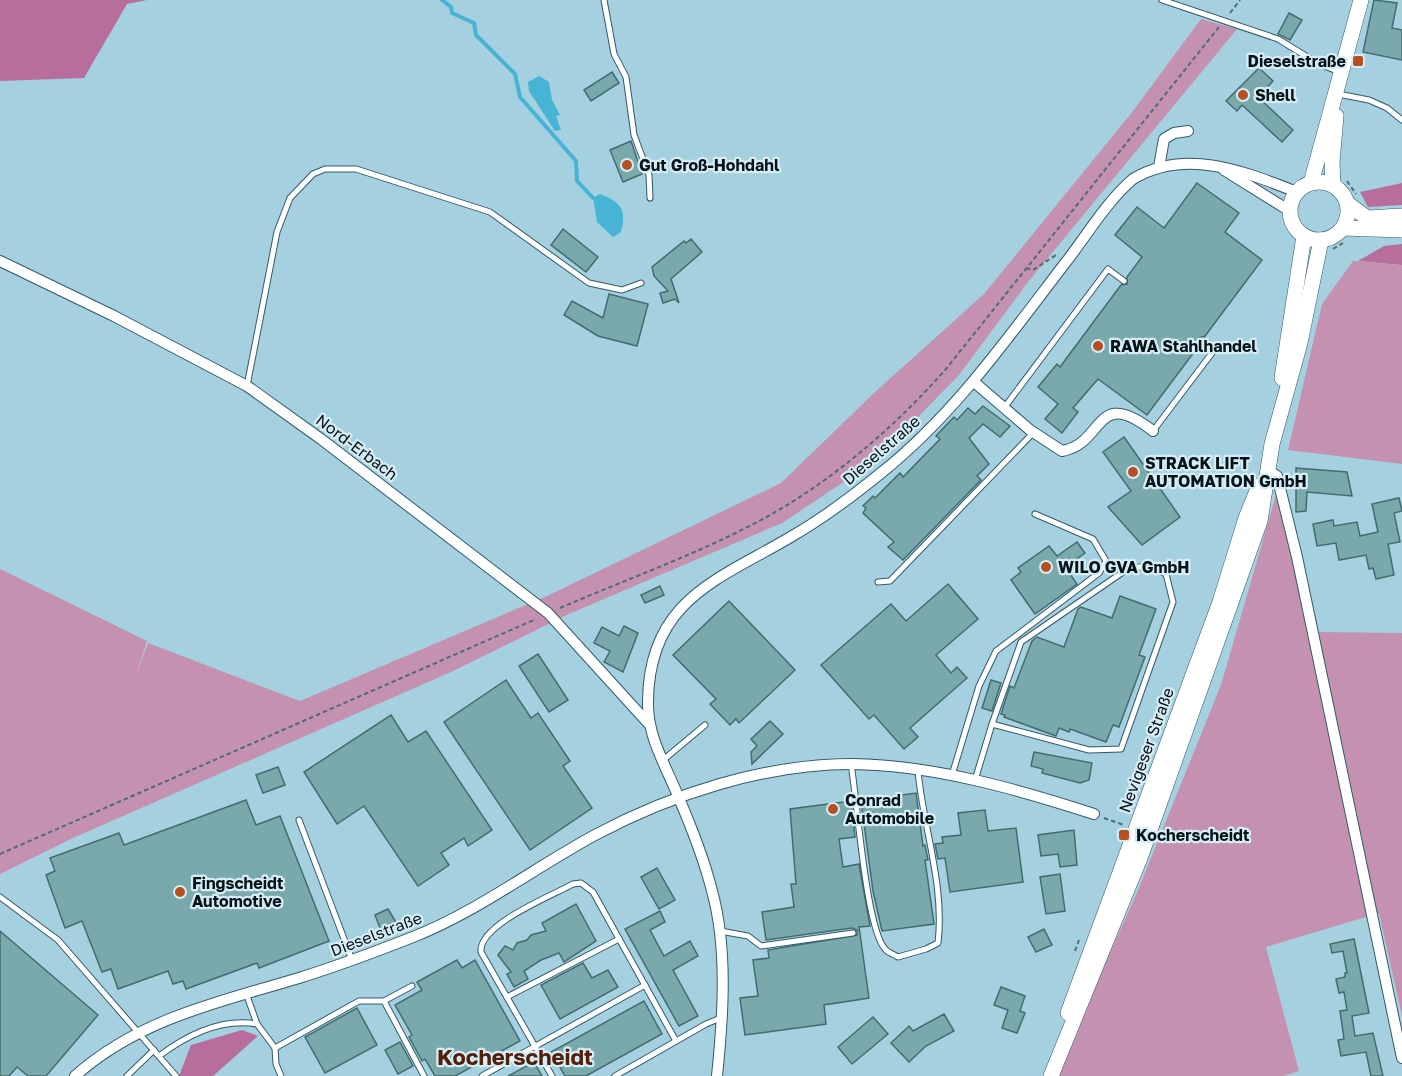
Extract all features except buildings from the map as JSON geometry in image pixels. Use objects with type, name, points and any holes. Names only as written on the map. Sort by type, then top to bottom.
[{"type":"main road","points":[[1333,185],[1336,95],[1361,0]]},
{"type":"main road","points":[[1336,95],[1327,118],[1319,161],[1311,183],[1297,192],[1290,211],[1294,225],[1304,236],[1321,240],[1333,237],[1342,228],[1354,203]]},
{"type":"main road","points":[[1311,183],[1333,185],[1367,218],[1402,216]]},
{"type":"main road","points":[[1342,228],[1402,230]]},
{"type":"main road","name":"Nevigeser Straße","points":[[1277,421],[1286,342],[1304,236]]},
{"type":"main road","name":"Nevigeser Straße","points":[[1051,1076],[1140,858],[1232,606],[1260,521],[1266,470],[1277,421],[1300,343],[1321,240]]},
{"type":"main road","name":"Nevigeser Straße","points":[[1045,1076],[1220,602],[1246,518],[1266,470]]},
{"type":"street","points":[[1159,167],[1164,139],[1174,133],[1188,131]]},
{"type":"street","name":"Dieselstraße","points":[[717,1076],[722,1018],[718,931],[713,892],[679,798],[648,723],[648,698],[656,652],[666,629],[690,597],[716,578],[793,536],[847,500],[924,435],[974,382],[1123,188],[1133,179],[1159,167],[1184,164],[1219,166],[1297,192]]},
{"type":"street","name":"Dieselstraße","points":[[1219,166],[1290,211]]},
{"type":"street","name":"Nord-Erbach","points":[[0,261],[114,316],[247,386],[411,506],[548,613],[648,723]]},
{"type":"street","points":[[974,382],[1034,432],[1062,451],[1078,445],[1099,422],[1112,414],[1124,413],[1153,431]]},
{"type":"street","points":[[1266,470],[1277,476],[1297,557],[1402,1058]]},
{"type":"street","name":"Dieselstraße","points":[[75,1076],[109,1048],[138,1031],[186,1011],[352,960],[434,928],[596,834],[679,798],[766,773],[851,764],[918,771],[952,776],[1094,814]]},
{"type":"lane","points":[[604,0],[614,54],[626,77],[634,135],[649,175],[650,198]]},
{"type":"lane","points":[[1162,0],[1225,19],[1278,39],[1319,64],[1341,72]]},
{"type":"lane","points":[[1336,95],[1369,100],[1387,108],[1402,120]]},
{"type":"lane","points":[[247,386],[277,232],[290,198],[313,174],[325,169],[356,169],[490,212],[590,283],[622,290],[641,283]]},
{"type":"lane","points":[[1004,408],[1108,269],[1124,281]]},
{"type":"lane","points":[[1153,431],[1215,349],[1203,340]]},
{"type":"lane","points":[[878,582],[890,581],[1034,432]]},
{"type":"lane","points":[[952,776],[979,686],[996,651],[1099,573],[1106,561],[1093,539],[1035,514]]},
{"type":"lane","points":[[974,782],[992,724],[1021,642],[1123,572],[1146,566],[1166,574],[1173,602],[1121,749],[1089,750],[992,724]]},
{"type":"lane","points":[[662,761],[705,725]]},
{"type":"lane","points":[[851,764],[858,802],[861,848],[877,935],[886,950],[898,957],[926,949],[938,942],[940,925],[933,854],[918,771]]},
{"type":"lane","points":[[299,820],[352,960]]},
{"type":"lane","points":[[552,1076],[481,952],[480,946],[485,936],[497,925],[573,884],[581,883],[593,892],[676,1041]]},
{"type":"lane","points":[[0,897],[58,940],[176,1076]]},
{"type":"lane","points":[[718,931],[748,936],[761,946],[853,933]]},
{"type":"lane","points":[[507,997],[620,939]]},
{"type":"lane","points":[[482,1076],[645,985]]},
{"type":"lane","points":[[275,1048],[359,1001],[384,1001],[412,986]]},
{"type":"lane","points":[[246,993],[257,1024],[275,1048],[276,1064],[281,1076]]},
{"type":"lane","points":[[384,1001],[424,1076]]},
{"type":"lane","points":[[615,1076],[722,1018]]},
{"type":"lane","points":[[159,1056],[197,1033],[233,1023],[257,1024]]},
{"type":"lane","points":[[126,1076],[154,1050]]},
{"type":"path","points":[[0,854],[758,521],[841,469],[915,404],[1240,0]]},
{"type":"path","points":[[1332,162],[1339,162],[1354,203]]},
{"type":"path","points":[[1026,268],[1030,271],[1050,257],[1059,255],[1051,265]]},
{"type":"path","points":[[1094,814],[1124,825]]},
{"type":"shaded area","points":[[0,0],[147,0],[127,4],[84,78],[0,81]]},
{"type":"shaded area","points":[[1201,19],[1237,29],[1028,282],[959,375],[875,461],[782,523],[569,614],[451,672],[73,838],[0,874],[0,569],[147,641],[136,675],[148,643],[300,701],[547,596],[781,483],[874,393],[984,294],[1133,111]]},
{"type":"shaded area","points":[[1402,183],[1402,205],[1368,207],[1360,192]]},
{"type":"shaded area","points":[[1402,244],[1402,265],[1358,261],[1384,246]]},
{"type":"shaded area","points":[[1353,261],[1402,265],[1402,464],[1288,450],[1322,304]]},
{"type":"shaded area","points":[[1278,488],[1318,632],[1402,633],[1402,1016],[1379,913],[1266,947],[1299,1071],[1284,1076],[1054,1076],[1136,895],[1221,685]]},
{"type":"shaded area","points":[[242,1030],[258,1036],[213,1076],[179,1076],[191,1045]]},
{"type":"water","points":[[539,76],[549,82],[552,100],[560,115],[556,116],[561,130],[555,131],[529,91],[528,82]]},
{"type":"water","points":[[600,194],[613,200],[623,212],[621,232],[613,237],[597,222],[593,198]]},
{"type":"waterway","points":[[442,0],[451,7],[452,13],[474,23],[476,35],[515,74],[520,97],[576,161],[577,181],[593,198]]},
{"type":"place","name":"Dieselstraße","points":[[1358,61]]},
{"type":"place","name":"Shell","points":[[1243,95]]},
{"type":"place","name":"Gut Groß-Hohdahl","points":[[627,165]]},
{"type":"place","name":"RAWA Stahlhandel","points":[[1098,346]]},
{"type":"place","name":"STRACK LIFT AUTOMATION GmbH","points":[[1133,472]]},
{"type":"place","name":"WILO GVA GmbH","points":[[1046,567]]},
{"type":"place","name":"Conrad Automobile","points":[[833,809]]},
{"type":"place","name":"Kocherscheidt","points":[[1124,835]]},
{"type":"place","name":"Fingscheidt Automotive","points":[[180,892]]},
{"type":"district","name":"Kocherscheidt","points":[[515,1056]]}]
